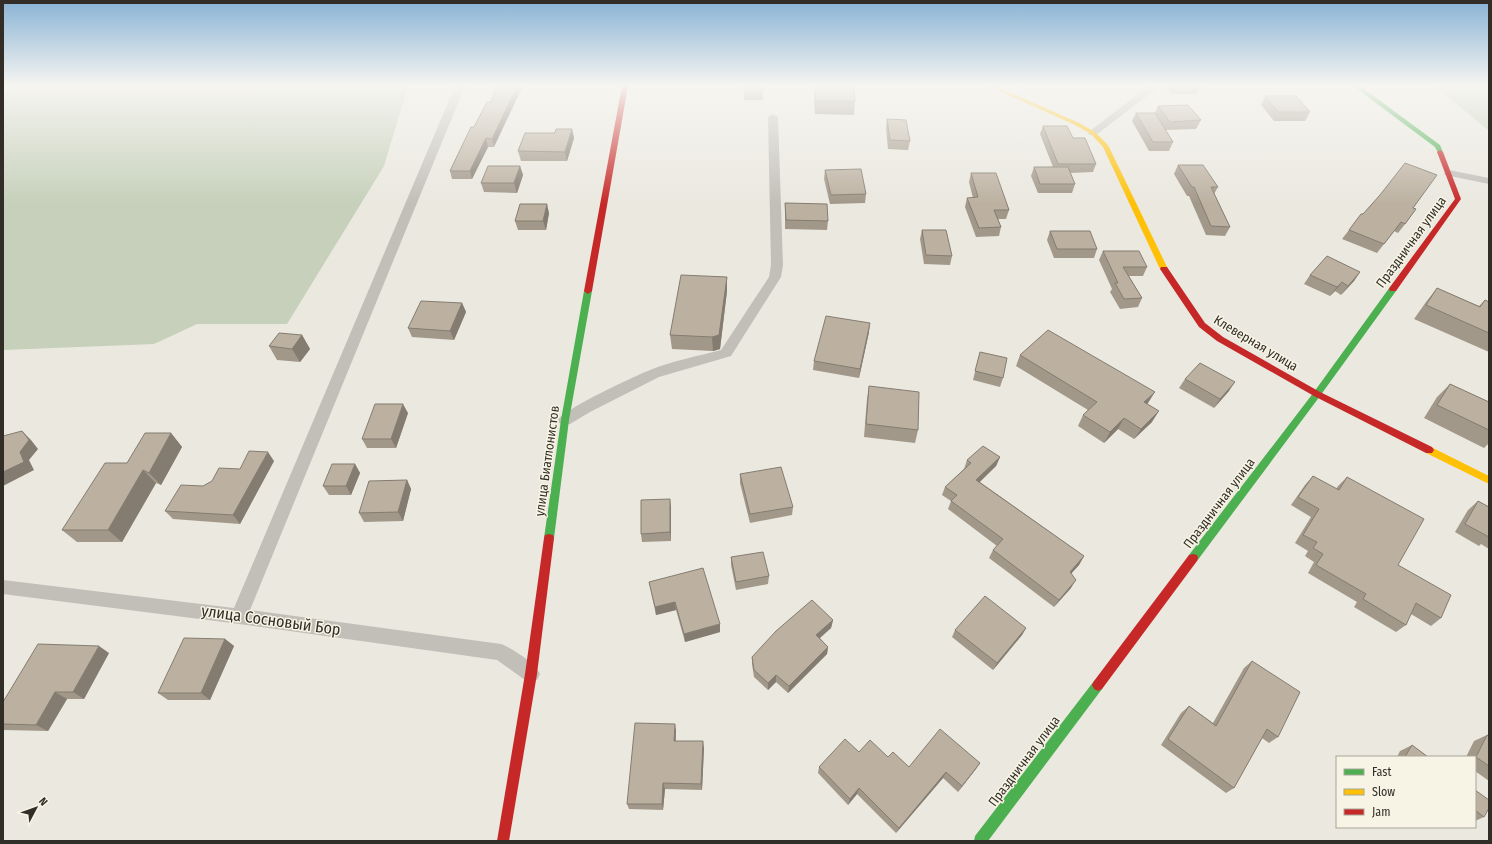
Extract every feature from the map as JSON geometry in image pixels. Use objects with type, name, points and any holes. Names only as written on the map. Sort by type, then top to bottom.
[{"type":"street","points":[[239,616],[444,125]]},
{"type":"street","name":"улица Биатлонистов","points":[[503,841],[531,674],[565,420],[619,125]]},
{"type":"street","points":[[565,420],[585,408],[655,373],[726,353],[775,277],[777,265],[773,125]]},
{"type":"street","name":"Клеверная улица","points":[[1079,125],[1093,133],[1106,146],[1166,273],[1202,326],[1220,339],[1317,394],[1489,480]]},
{"type":"street","points":[[1093,133],[1103,125]]},
{"type":"street","points":[[1410,125],[1438,146],[1449,173],[1489,181]]},
{"type":"street","name":"Праздничная улица","points":[[980,841],[1317,394],[1458,199],[1449,173]]},
{"type":"street","name":"улица Сосновый Бор","points":[[3,587],[239,616],[501,652],[531,674]]},
{"type":"green space","points":[[3,125],[396,125],[384,166],[287,324],[197,324],[154,344],[3,350]]},
{"type":"green space","points":[[1482,125],[1489,125],[1489,131]]},
{"type":"building","points":[[475,125],[498,125],[492,139],[486,138],[470,171],[450,171],[471,127]]},
{"type":"building","points":[[888,125],[907,125],[910,141],[890,140]]},
{"type":"building","points":[[1143,125],[1163,125],[1173,142],[1153,142]]},
{"type":"building","points":[[1043,126],[1067,126],[1073,138],[1085,138],[1096,164],[1058,164]]},
{"type":"building","points":[[556,129],[572,129],[565,152],[518,151],[525,133],[555,133]]},
{"type":"building","points":[[1405,163],[1437,175],[1413,208],[1416,209],[1405,224],[1401,222],[1384,244],[1349,230],[1361,214],[1363,214],[1380,195]]},
{"type":"building","points":[[1178,165],[1203,165],[1218,187],[1211,187],[1230,227],[1211,226],[1194,187],[1192,187]]},
{"type":"building","points":[[488,166],[520,166],[514,183],[481,183]]},
{"type":"building","points":[[1034,167],[1068,167],[1075,184],[1040,184]]},
{"type":"building","points":[[861,169],[866,194],[831,195],[825,170]]},
{"type":"building","points":[[971,173],[996,173],[1009,210],[994,210],[1001,227],[979,228],[967,198],[978,197]]},
{"type":"building","points":[[785,203],[827,204],[828,221],[786,220]]},
{"type":"building","points":[[520,204],[547,204],[543,221],[515,221]]},
{"type":"building","points":[[922,230],[946,230],[952,256],[926,255]]},
{"type":"building","points":[[1050,231],[1090,231],[1097,249],[1057,249]]},
{"type":"building","points":[[1103,251],[1139,251],[1147,267],[1123,267],[1142,298],[1124,299],[1115,283],[1118,283]]},
{"type":"building","points":[[1327,256],[1360,272],[1348,286],[1342,282],[1337,287],[1310,275]]},
{"type":"building","points":[[681,275],[727,277],[719,335],[712,337],[670,335]]},
{"type":"building","points":[[1437,288],[1480,307],[1485,300],[1489,302],[1489,333],[1426,305]]},
{"type":"building","points":[[421,301],[462,303],[450,331],[408,328]]},
{"type":"building","points":[[826,316],[870,323],[860,369],[814,361]]},
{"type":"building","points":[[1048,330],[1155,392],[1144,402],[1159,411],[1141,429],[1124,418],[1110,432],[1083,415],[1097,402],[1020,355]]},
{"type":"building","points":[[279,333],[302,335],[292,349],[269,346]]},
{"type":"building","points":[[980,352],[1007,358],[1003,378],[975,371]]},
{"type":"building","points":[[1200,363],[1235,382],[1220,399],[1185,379]]},
{"type":"building","points":[[1450,384],[1489,402],[1489,430],[1437,405]]},
{"type":"building","points":[[869,386],[919,392],[918,430],[866,424]]},
{"type":"building","points":[[375,404],[403,404],[391,439],[362,439]]},
{"type":"building","points":[[22,431],[29,440],[20,452],[24,462],[3,472],[3,436]]},
{"type":"building","points":[[145,433],[171,433],[149,473],[143,470],[108,530],[62,530],[105,463],[127,463]]},
{"type":"building","points":[[983,446],[1000,457],[976,480],[1084,556],[1070,572],[1076,580],[1059,600],[993,550],[1003,539],[951,501],[957,495],[945,487],[971,463],[967,460]]},
{"type":"building","points":[[249,451],[268,452],[233,515],[165,511],[181,485],[203,486],[212,481],[219,468],[240,469]]},
{"type":"building","points":[[332,464],[355,464],[346,486],[323,486]]},
{"type":"building","points":[[781,467],[793,507],[750,514],[740,474]]},
{"type":"building","points":[[1313,476],[1339,490],[1347,477],[1424,519],[1398,565],[1451,595],[1441,618],[1416,603],[1406,625],[1363,599],[1366,594],[1316,565],[1323,554],[1313,548],[1317,542],[1303,535],[1319,509],[1298,497]]},
{"type":"building","points":[[407,480],[398,512],[359,513],[369,481]]},
{"type":"building","points":[[670,499],[670,532],[641,534],[641,500]]},
{"type":"building","points":[[1478,501],[1489,507],[1489,537],[1465,524]]},
{"type":"building","points":[[763,552],[769,576],[736,582],[731,557]]},
{"type":"building","points":[[703,568],[720,624],[684,634],[675,602],[655,607],[649,582]]},
{"type":"building","points":[[985,596],[1026,628],[997,663],[955,630]]},
{"type":"building","points":[[812,600],[833,620],[816,635],[828,647],[789,686],[776,675],[768,683],[754,670],[752,657],[776,631]]},
{"type":"building","points":[[184,638],[225,639],[201,693],[158,693]]},
{"type":"building","points":[[38,644],[99,646],[73,692],[55,692],[36,725],[3,724],[3,702]]},
{"type":"building","points":[[1252,661],[1300,692],[1278,737],[1267,729],[1234,788],[1168,739],[1189,706],[1216,726]]},
{"type":"building","points":[[635,723],[675,724],[674,741],[703,741],[701,784],[663,783],[662,804],[627,804]]},
{"type":"building","points":[[940,729],[980,763],[962,786],[946,772],[899,828],[859,788],[850,799],[819,767],[845,739],[859,752],[870,740],[888,757],[893,752],[909,767]]},
{"type":"building","points":[[1487,735],[1489,736],[1489,766],[1476,757]]},
{"type":"building","points":[[1412,745],[1427,756],[1406,756]]},
{"type":"building","points":[[1476,791],[1489,800],[1489,808],[1484,817],[1476,811]]},
{"type":"traffic: fast","points":[[1410,125],[1438,146],[1440,152]]},
{"type":"traffic: fast","points":[[1193,558],[1317,394],[1393,289]]},
{"type":"traffic: fast","points":[[549,538],[565,420],[588,291]]},
{"type":"traffic: fast","points":[[980,841],[1098,685]]},
{"type":"traffic: slow","points":[[1079,125],[1093,133],[1106,146],[1164,269]]},
{"type":"traffic: slow","points":[[1429,450],[1489,480]]},
{"type":"traffic: jam","points":[[588,291],[618,125]]},
{"type":"traffic: jam","points":[[1393,289],[1458,199],[1440,152]]},
{"type":"traffic: jam","points":[[1164,269],[1202,325],[1220,339],[1317,394],[1429,450]]},
{"type":"traffic: jam","points":[[503,841],[531,674],[549,538]]},
{"type":"traffic: jam","points":[[1098,685],[1193,558]]}]
